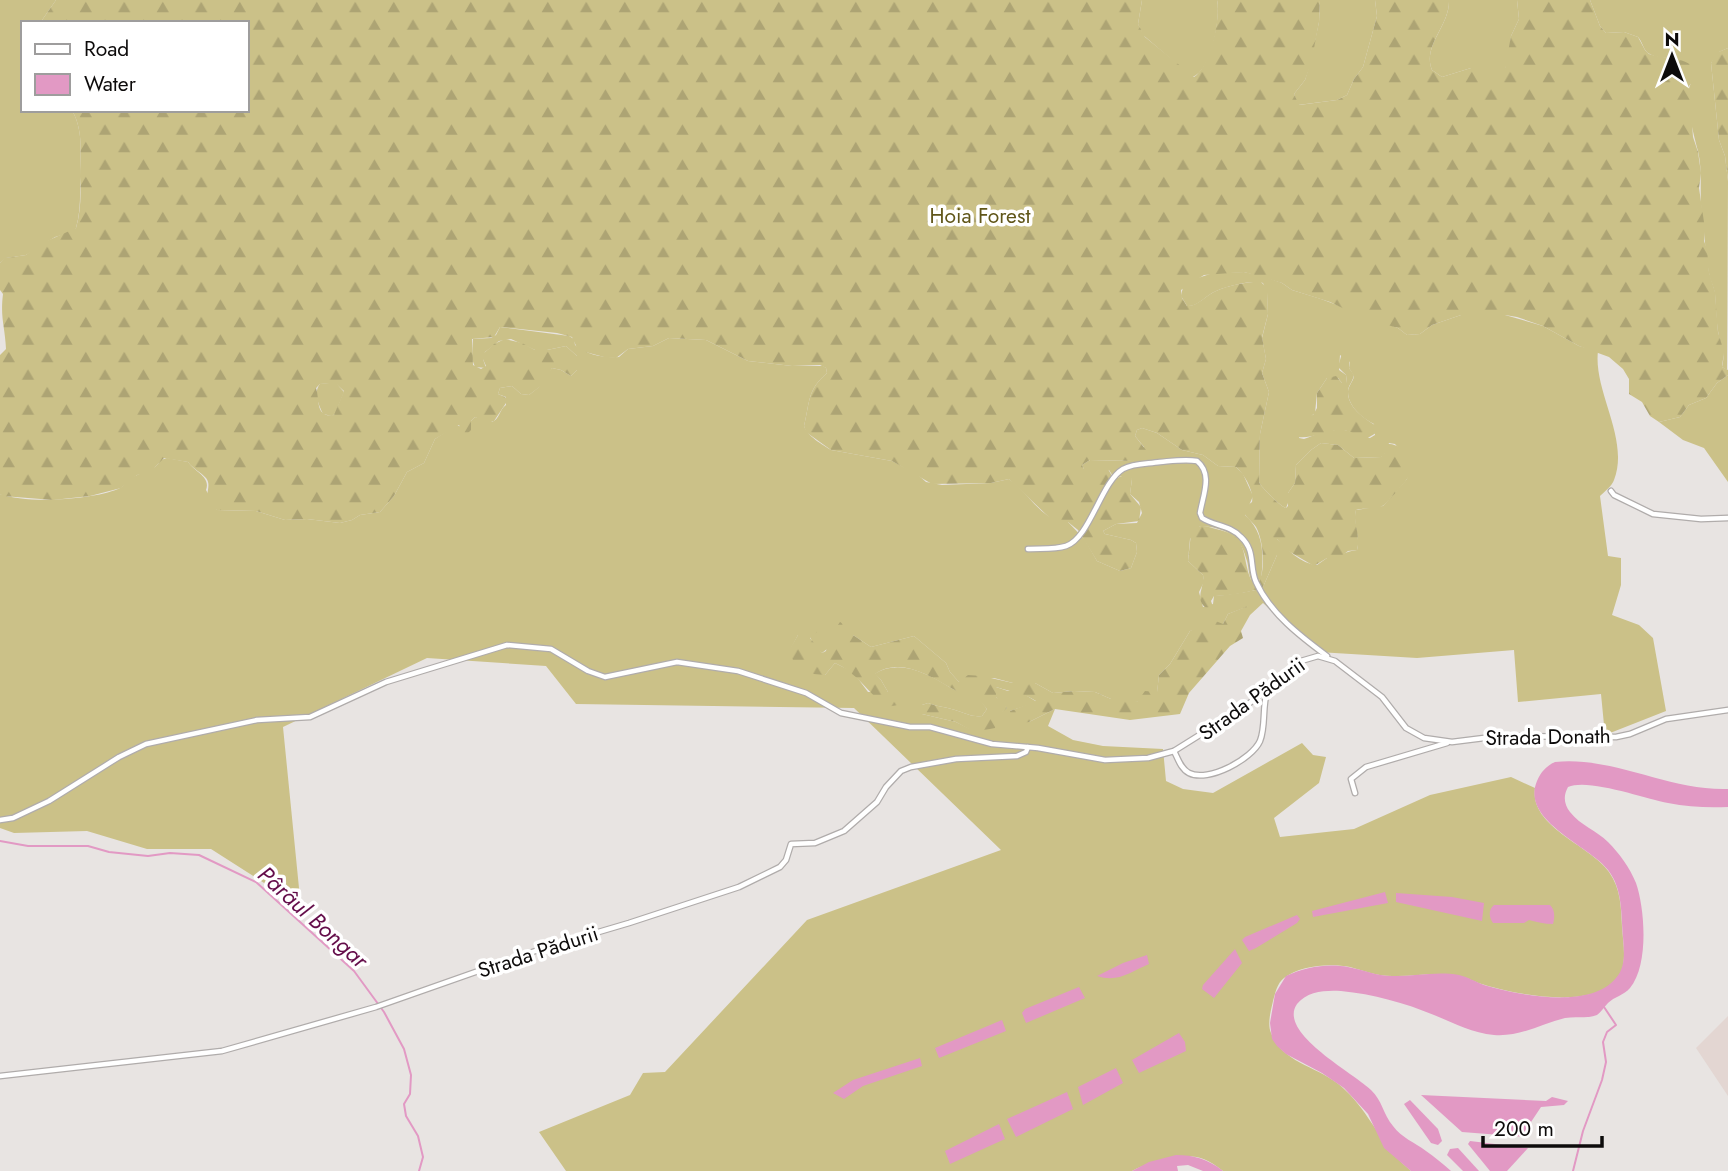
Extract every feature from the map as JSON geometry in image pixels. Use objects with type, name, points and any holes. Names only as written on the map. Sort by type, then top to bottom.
[{"type":"street","points":[[1028,549],[1058,548],[1072,543],[1094,513],[1113,478],[1124,469],[1137,464],[1197,461],[1204,468],[1207,480],[1200,513],[1202,518],[1232,529],[1242,537],[1251,554],[1254,578],[1264,599],[1327,657]]},
{"type":"street","points":[[1611,491],[1653,514],[1700,519],[1728,518]]},
{"type":"street","name":"Strada Pădurii","points":[[0,820],[13,818],[49,802],[126,752],[146,744],[257,720],[310,718],[386,682],[507,645],[551,649],[587,671],[605,677],[677,662],[741,672],[806,693],[841,713],[910,727],[933,728],[992,744],[1105,760],[1148,758],[1174,751],[1269,689],[1301,661],[1315,656],[1327,657],[1343,666],[1382,697]]},
{"type":"street","points":[[1174,751],[1180,765],[1188,773],[1199,776],[1217,773],[1236,762],[1253,750],[1260,741],[1269,689]]},
{"type":"street","name":"Strada Donath","points":[[1382,697],[1411,732],[1423,738],[1452,742],[1500,736],[1626,736],[1666,719],[1728,710]]},
{"type":"street","points":[[1355,793],[1351,779],[1366,767],[1452,742]]},
{"type":"street","name":"Strada Pădurii","points":[[0,1076],[211,1053],[390,1003],[541,949],[739,887],[776,870],[783,864],[792,844],[815,843],[844,831],[877,803],[886,787],[901,771],[951,760],[1017,756],[1026,752],[1028,747]]},
{"type":"shaded area","points":[[1728,1016],[1728,1096],[1696,1048]]},
{"type":"green space","points":[[0,0],[56,0],[41,21],[21,21],[21,112],[73,112],[80,135],[81,151],[79,215],[76,228],[72,232],[55,237],[26,255],[6,258],[0,263]]},
{"type":"green space","name":"Hoia Forest","points":[[56,0],[1142,0],[1138,24],[1145,37],[1194,77],[1205,63],[1213,42],[1217,0],[1320,0],[1311,64],[1305,80],[1294,94],[1299,105],[1337,100],[1347,95],[1363,67],[1377,16],[1375,0],[1449,0],[1445,18],[1433,44],[1430,61],[1432,70],[1442,77],[1471,68],[1505,68],[1511,36],[1519,19],[1517,0],[1590,0],[1600,26],[1606,33],[1624,32],[1638,37],[1649,54],[1685,62],[1695,70],[1697,77],[1689,86],[1693,137],[1701,173],[1699,188],[1705,229],[1704,241],[1715,292],[1718,332],[1724,352],[1722,367],[1728,370],[1728,375],[1717,383],[1706,398],[1689,405],[1680,417],[1659,422],[1650,416],[1642,402],[1629,394],[1629,379],[1623,369],[1609,357],[1579,346],[1543,326],[1517,317],[1461,315],[1432,325],[1420,334],[1407,335],[1398,328],[1363,318],[1330,302],[1292,290],[1282,283],[1244,272],[1204,275],[1181,290],[1187,306],[1194,305],[1216,291],[1238,284],[1261,282],[1267,288],[1268,314],[1262,337],[1266,359],[1262,373],[1269,392],[1260,434],[1259,482],[1275,500],[1286,508],[1288,506],[1288,493],[1295,483],[1296,465],[1321,443],[1338,445],[1354,458],[1381,457],[1385,453],[1385,444],[1392,444],[1403,450],[1410,466],[1407,479],[1384,505],[1356,510],[1357,550],[1348,551],[1339,558],[1327,558],[1314,566],[1285,549],[1277,539],[1277,555],[1263,587],[1214,596],[1211,601],[1213,607],[1209,610],[1200,598],[1203,575],[1188,561],[1191,533],[1195,528],[1208,527],[1227,532],[1234,537],[1243,548],[1251,580],[1259,581],[1261,576],[1263,554],[1260,539],[1256,527],[1243,509],[1252,502],[1252,493],[1246,479],[1236,467],[1218,466],[1203,455],[1182,450],[1157,433],[1142,428],[1137,430],[1135,436],[1146,450],[1145,458],[1133,461],[1090,460],[1082,465],[1084,469],[1108,469],[1112,476],[1130,476],[1132,479],[1130,494],[1141,507],[1139,521],[1116,524],[1103,531],[1105,534],[1136,543],[1137,552],[1131,568],[1120,571],[1097,561],[1078,530],[1068,522],[1054,522],[1009,479],[991,483],[932,484],[892,461],[831,450],[806,432],[804,426],[810,397],[827,373],[826,368],[820,365],[792,366],[748,361],[706,340],[669,338],[653,346],[628,349],[616,358],[578,350],[572,337],[557,333],[500,327],[494,337],[472,339],[473,365],[481,369],[486,366],[483,354],[505,339],[535,350],[566,346],[577,356],[577,370],[571,376],[552,368],[546,382],[529,395],[521,394],[512,386],[500,388],[498,394],[508,400],[494,421],[488,423],[475,417],[467,434],[463,433],[459,425],[435,439],[424,463],[407,472],[394,496],[380,512],[360,515],[340,523],[307,519],[285,520],[256,511],[217,510],[208,502],[208,482],[204,476],[188,462],[164,458],[149,473],[137,475],[121,488],[90,496],[53,500],[3,496],[0,494],[0,355],[6,349],[0,263],[5,258],[26,255],[38,245],[76,228],[80,202],[81,143],[73,112],[248,112],[248,21],[41,21]],"holes":[[[335,383],[344,391],[334,415],[324,414],[319,407],[316,388],[320,384]]]},
{"type":"green space","points":[[1142,0],[1217,0],[1216,31],[1209,55],[1199,73],[1192,77],[1143,35],[1138,24]]},
{"type":"green space","points":[[1320,0],[1375,0],[1377,16],[1363,67],[1347,95],[1337,100],[1298,105],[1294,94],[1305,80],[1310,64],[1319,22]]},
{"type":"green space","points":[[1449,0],[1517,0],[1519,19],[1511,36],[1505,68],[1471,68],[1442,77],[1432,70],[1431,52],[1445,18]]},
{"type":"green space","points":[[1590,0],[1728,0],[1728,48],[1719,52],[1711,63],[1719,140],[1725,156],[1728,181],[1727,370],[1722,367],[1723,352],[1717,326],[1715,294],[1707,259],[1701,207],[1701,175],[1688,98],[1691,83],[1674,58],[1649,54],[1638,37],[1624,32],[1606,33],[1600,26]]},
{"type":"green space","points":[[1728,48],[1728,181],[1725,156],[1719,140],[1711,63],[1716,53]]},
{"type":"green space","points":[[1244,272],[1262,276],[1282,283],[1292,290],[1398,328],[1407,335],[1420,334],[1432,325],[1461,315],[1505,315],[1543,326],[1579,346],[1598,351],[1601,382],[1618,448],[1614,480],[1600,496],[1608,556],[1621,558],[1621,585],[1612,615],[1639,625],[1653,638],[1666,711],[1605,735],[1601,694],[1518,702],[1514,650],[1417,658],[1318,652],[1263,603],[1250,615],[1249,606],[1228,614],[1223,624],[1190,631],[1170,664],[1159,675],[1157,693],[1137,702],[1111,699],[1095,692],[1053,693],[1035,683],[1013,683],[994,678],[959,682],[946,663],[914,636],[871,647],[853,635],[838,640],[822,653],[810,637],[798,635],[789,652],[795,660],[825,675],[835,663],[853,672],[868,692],[888,692],[874,674],[884,669],[904,668],[923,673],[953,689],[974,695],[987,709],[982,716],[975,716],[928,703],[922,705],[922,714],[956,722],[974,731],[1007,708],[996,697],[996,687],[1019,691],[1037,702],[1010,711],[1029,722],[1055,709],[1048,726],[1073,740],[1103,746],[1163,749],[1166,781],[1183,789],[1213,793],[1302,743],[1313,755],[1326,757],[1319,783],[1274,818],[1280,837],[1354,829],[1430,795],[1511,777],[1535,788],[1536,802],[1551,825],[1601,863],[1616,885],[1621,905],[1624,954],[1622,970],[1613,983],[1598,992],[1580,996],[1538,996],[1451,975],[1386,976],[1350,967],[1325,965],[1298,970],[1282,980],[1276,992],[1269,1025],[1276,1043],[1291,1057],[1328,1077],[1346,1091],[1396,1157],[1411,1171],[1223,1171],[1202,1158],[1188,1156],[1156,1162],[1132,1171],[566,1171],[539,1132],[630,1095],[643,1073],[665,1072],[807,920],[1001,850],[854,708],[576,704],[546,666],[427,658],[283,727],[300,898],[289,899],[211,849],[147,849],[87,831],[14,833],[0,828],[0,494],[42,500],[107,493],[120,488],[133,477],[153,469],[161,460],[167,458],[188,462],[202,475],[207,485],[206,490],[217,510],[256,511],[285,520],[307,519],[340,523],[360,515],[380,512],[394,496],[407,472],[424,463],[435,439],[456,425],[471,430],[471,421],[475,417],[492,422],[497,419],[506,405],[506,397],[498,394],[500,388],[512,386],[521,394],[529,395],[539,387],[552,368],[571,376],[577,370],[577,356],[566,346],[535,350],[511,339],[499,341],[485,352],[483,359],[486,368],[475,367],[472,359],[473,339],[491,338],[500,327],[569,336],[574,339],[575,345],[602,356],[619,357],[628,349],[653,346],[669,338],[706,340],[748,361],[823,366],[827,373],[813,391],[804,426],[820,443],[831,450],[892,461],[926,482],[942,485],[991,483],[1009,479],[1044,513],[1059,521],[1068,522],[1085,540],[1097,561],[1120,571],[1131,568],[1137,552],[1136,543],[1105,534],[1103,531],[1116,524],[1137,523],[1142,513],[1139,502],[1130,494],[1132,479],[1122,476],[1114,478],[1109,470],[1084,469],[1082,465],[1090,460],[1133,461],[1144,447],[1135,436],[1137,430],[1142,428],[1157,433],[1182,450],[1203,455],[1218,466],[1236,467],[1243,474],[1253,496],[1245,515],[1256,529],[1261,544],[1261,579],[1256,582],[1251,580],[1243,550],[1235,538],[1223,530],[1200,526],[1190,539],[1188,561],[1203,575],[1199,592],[1203,607],[1213,604],[1214,596],[1263,587],[1277,555],[1277,539],[1300,559],[1317,565],[1327,558],[1357,550],[1356,510],[1383,506],[1407,479],[1409,461],[1395,444],[1389,443],[1384,456],[1354,458],[1338,445],[1321,443],[1296,465],[1295,483],[1288,493],[1286,508],[1275,500],[1259,482],[1260,434],[1269,392],[1262,373],[1266,359],[1262,338],[1268,314],[1267,293],[1263,283],[1245,283],[1217,291],[1197,304],[1187,306],[1181,296],[1183,287],[1213,273]],"holes":[[[1340,355],[1350,362],[1349,368],[1354,376],[1348,390],[1350,402],[1356,411],[1374,424],[1375,435],[1370,438],[1338,430],[1299,438],[1298,417],[1310,417],[1315,413],[1317,393],[1327,378],[1338,378],[1342,383],[1347,383],[1346,375],[1339,370]]]},
{"type":"green space","points":[[1342,353],[1350,356],[1349,368],[1354,375],[1348,389],[1350,402],[1375,425],[1376,433],[1366,439],[1340,430],[1309,437],[1290,435],[1287,422],[1295,417],[1313,415],[1317,408],[1317,393],[1327,378],[1336,376],[1342,383],[1347,383],[1346,375],[1338,367]]},
{"type":"green space","points":[[1728,375],[1728,482],[1704,448],[1683,440],[1659,422],[1680,417],[1689,405],[1706,398],[1717,383]]},
{"type":"green space","points":[[336,383],[344,392],[335,414],[323,414],[318,403],[318,387],[320,384]]},
{"type":"green space","points":[[1250,605],[1250,615],[1241,631],[1243,638],[1230,646],[1189,693],[1180,714],[1130,720],[1055,709],[1029,722],[1017,724],[1012,722],[1010,711],[1036,701],[996,687],[996,697],[1007,708],[998,716],[995,728],[974,732],[956,722],[922,714],[922,705],[928,703],[975,716],[982,716],[987,709],[972,696],[923,673],[894,667],[875,674],[888,692],[904,698],[898,705],[886,707],[843,667],[835,663],[825,675],[814,674],[798,668],[788,652],[798,635],[817,623],[817,632],[810,638],[822,653],[826,651],[828,640],[838,639],[835,629],[840,622],[871,647],[914,636],[946,663],[959,682],[968,675],[982,676],[1013,683],[1035,683],[1053,693],[1095,692],[1111,699],[1123,693],[1137,702],[1145,691],[1157,692],[1159,675],[1170,664],[1190,631],[1213,620],[1223,624],[1228,614]]},
{"type":"water","points":[[1555,762],[1599,764],[1684,785],[1728,789],[1728,807],[1676,804],[1589,785],[1568,787],[1565,803],[1568,809],[1574,817],[1608,842],[1620,856],[1636,883],[1642,907],[1643,952],[1636,978],[1628,990],[1610,1001],[1597,1015],[1565,1018],[1522,1032],[1494,1035],[1471,1030],[1400,1003],[1353,992],[1318,992],[1306,996],[1297,1004],[1294,1015],[1298,1027],[1307,1039],[1371,1090],[1400,1134],[1451,1171],[1411,1171],[1384,1148],[1368,1114],[1344,1088],[1277,1046],[1272,1039],[1270,1023],[1275,994],[1286,976],[1309,968],[1333,965],[1389,976],[1459,975],[1498,989],[1534,996],[1572,997],[1604,988],[1616,978],[1623,964],[1619,894],[1608,870],[1559,832],[1538,808],[1534,795],[1537,781],[1544,770]]},
{"type":"water","points":[[1385,892],[1388,903],[1313,917],[1312,911]]},
{"type":"water","points":[[1396,893],[1452,897],[1484,903],[1482,921],[1396,902]]},
{"type":"water","points":[[1494,905],[1550,905],[1554,914],[1553,924],[1529,920],[1524,923],[1493,923],[1490,914]]},
{"type":"water","points":[[1297,915],[1300,919],[1297,923],[1256,948],[1249,951],[1242,940],[1245,937]]},
{"type":"water","points":[[1235,949],[1242,963],[1214,998],[1202,989],[1203,985]]},
{"type":"water","points":[[1147,955],[1149,964],[1130,973],[1111,978],[1097,976],[1123,963]]},
{"type":"water","points":[[1079,987],[1085,998],[1026,1023],[1022,1013],[1025,1009]]},
{"type":"water","points":[[1002,1020],[1006,1031],[939,1058],[935,1048]]},
{"type":"water","points":[[1179,1033],[1185,1042],[1186,1051],[1139,1073],[1132,1060]]},
{"type":"water","points":[[920,1058],[922,1066],[863,1086],[844,1099],[833,1093],[853,1080]]},
{"type":"water","points":[[1116,1068],[1123,1083],[1083,1105],[1078,1087]]},
{"type":"water","points":[[1067,1092],[1073,1109],[1016,1137],[1007,1119]]},
{"type":"water","points":[[1421,1095],[1546,1101],[1552,1097],[1568,1101],[1564,1105],[1541,1107],[1525,1131],[1526,1137],[1462,1132]]},
{"type":"water","points":[[1410,1100],[1438,1129],[1442,1141],[1438,1145],[1431,1143],[1404,1104]]},
{"type":"water","points":[[999,1124],[1005,1139],[950,1164],[945,1151]]},
{"type":"water","points":[[1470,1141],[1528,1148],[1507,1171],[1490,1171],[1468,1144]]},
{"type":"water","points":[[1458,1148],[1479,1171],[1463,1171],[1447,1155],[1450,1149]]},
{"type":"water","points":[[1176,1155],[1201,1158],[1223,1171],[1203,1171],[1188,1165],[1177,1166],[1178,1171],[1132,1171],[1149,1162]]},
{"type":"waterway","name":"Pârâul Bongar","points":[[0,841],[28,846],[88,846],[109,852],[148,856],[170,853],[199,855],[256,882],[354,971],[384,1012],[404,1049],[411,1075],[410,1094],[404,1104],[406,1116],[418,1136],[423,1157],[419,1171]]},
{"type":"waterway","points":[[1573,1171],[1583,1131],[1602,1080],[1606,1062],[1603,1042],[1607,1032],[1616,1025],[1604,1007]]}]
